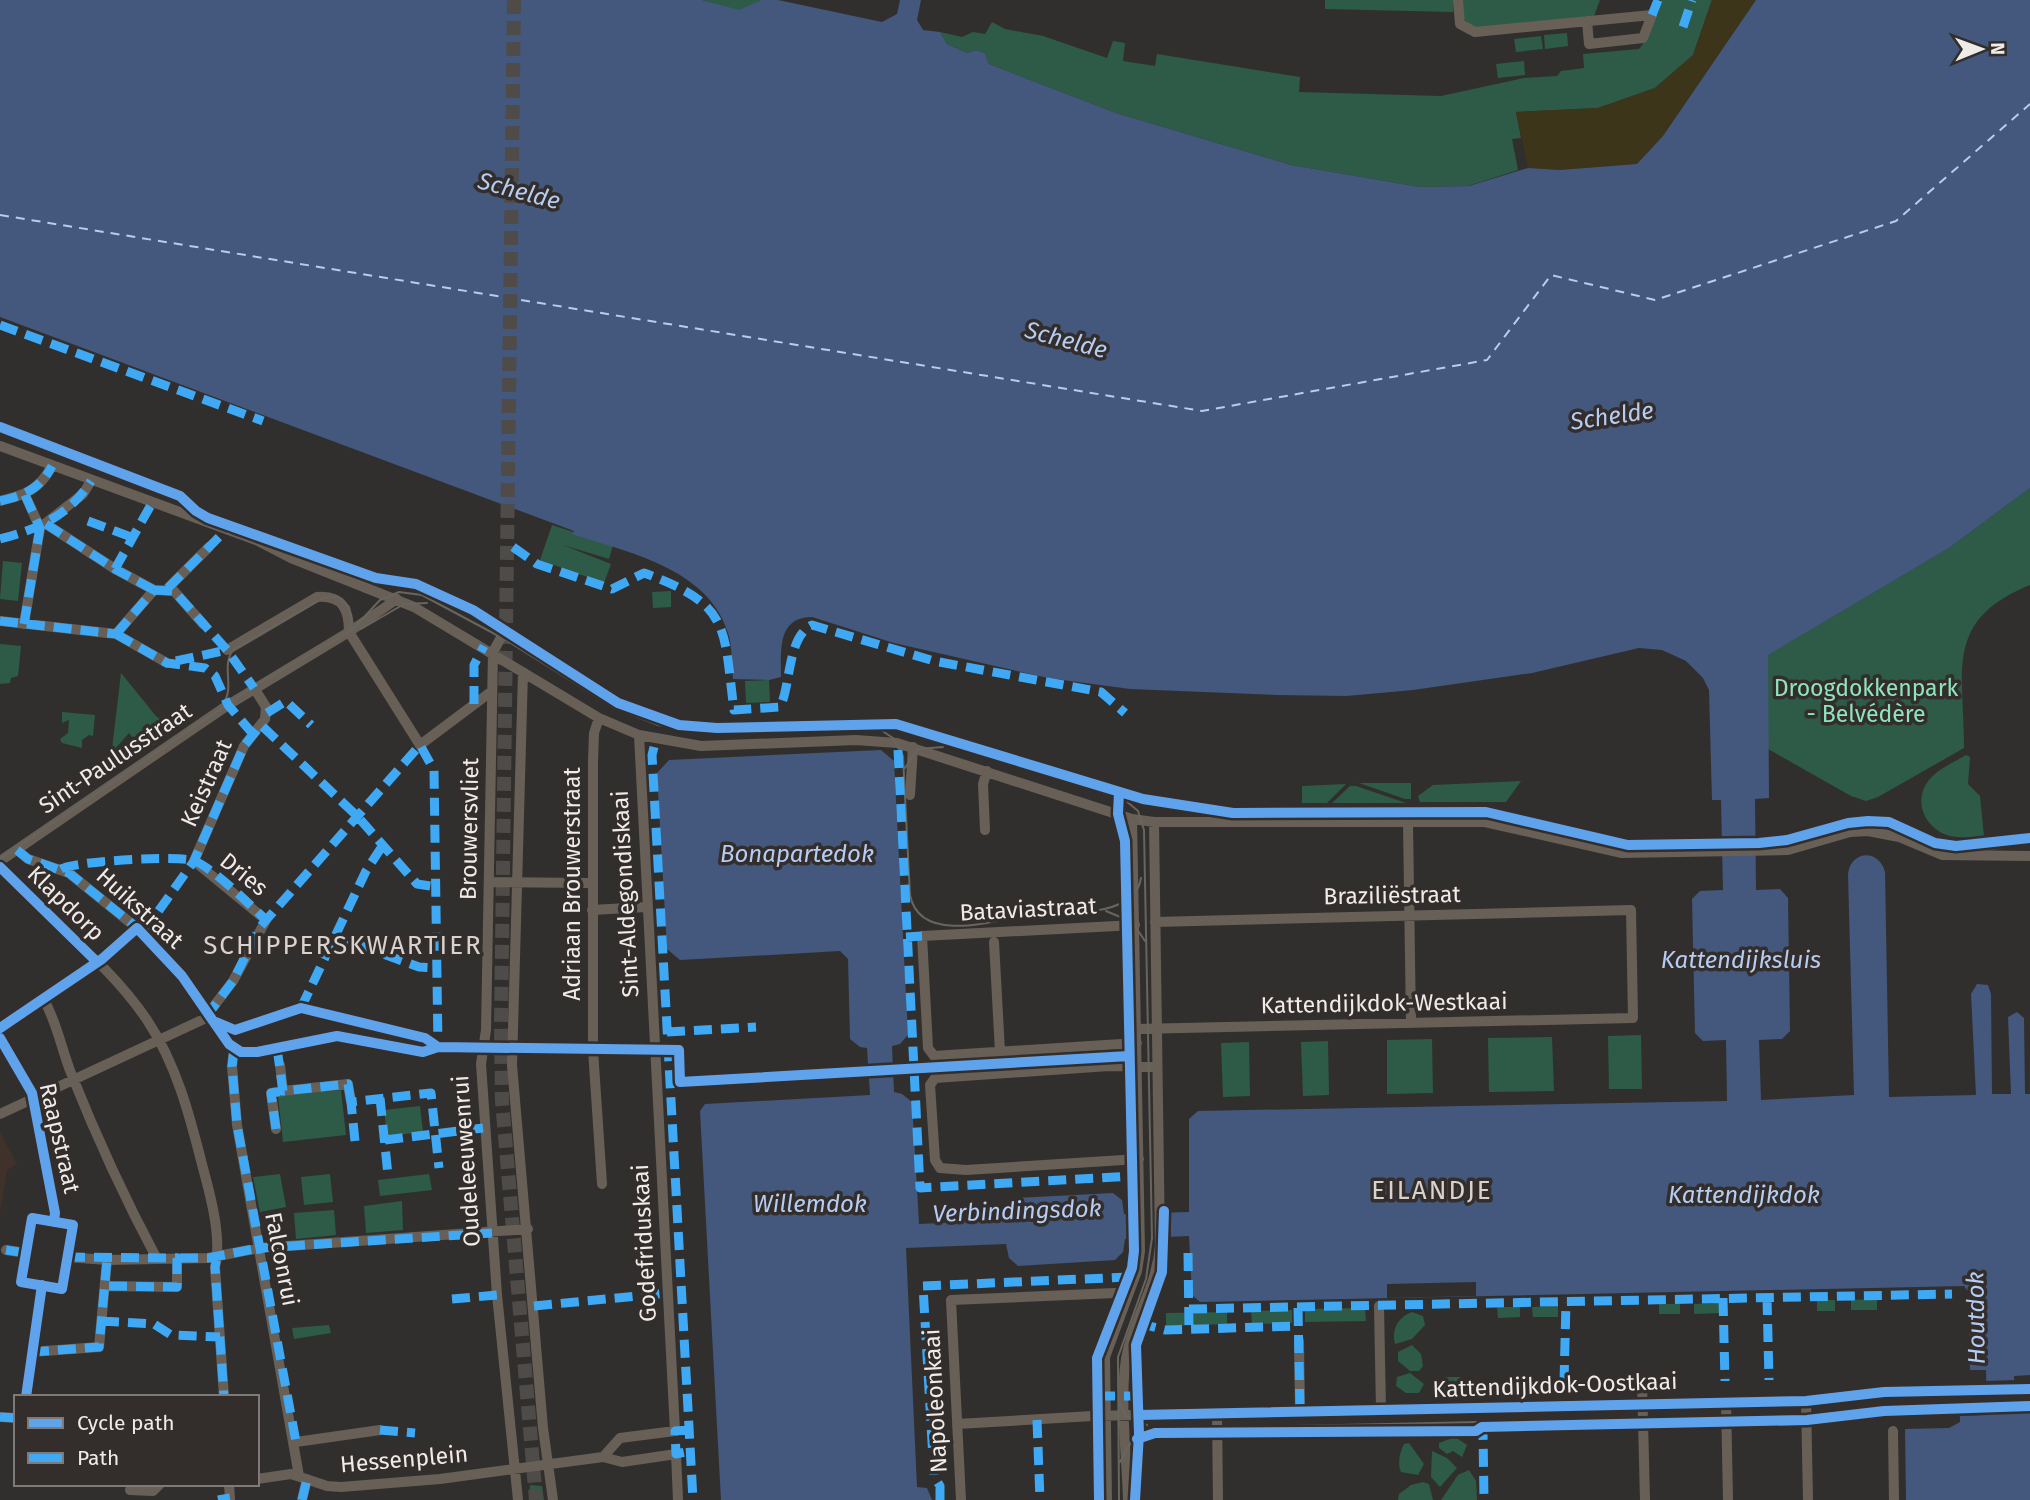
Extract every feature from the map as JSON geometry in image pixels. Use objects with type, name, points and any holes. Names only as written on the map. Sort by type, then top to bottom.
[{"type":"street","points":[[1458,0],[1460,24],[1470,32],[1587,21],[1652,15],[1643,38],[1589,44],[1587,21]]},
{"type":"street","points":[[0,446],[256,540],[397,598],[493,652],[599,718],[639,735],[701,746],[856,740],[913,747],[1132,819],[1154,822],[1491,822],[1622,853],[1788,850],[1850,832],[1868,831],[1899,836],[1942,855],[2030,856]]},
{"type":"street","points":[[0,501],[24,495],[44,482],[52,467]]},
{"type":"street","points":[[24,624],[43,526],[83,494],[91,481]]},
{"type":"street","points":[[24,495],[43,526],[154,590],[174,591],[203,624]]},
{"type":"street","points":[[168,589],[209,547]]},
{"type":"street","points":[[116,634],[154,590]]},
{"type":"street","points":[[228,650],[244,637],[317,597],[331,598],[343,604],[349,615],[349,632],[420,745],[492,691]]},
{"type":"street","name":"Sint-Paulusstraat","points":[[0,861],[254,688],[349,632],[397,598]]},
{"type":"street","points":[[0,621],[116,634],[167,663]]},
{"type":"street","points":[[493,652],[504,632]]},
{"type":"street","name":"Brouwersvliet","points":[[483,1048],[493,652]]},
{"type":"street","points":[[523,672],[514,1087],[553,1500]]},
{"type":"street","name":"Keistraat","points":[[194,861],[244,746],[265,719],[266,707],[254,688]]},
{"type":"street","name":"Adriaan Brouwerstraat","points":[[599,718],[594,733],[592,910],[593,1050],[602,1184]]},
{"type":"street","name":"Sint-Aldegondiskaai","points":[[639,735],[654,1052]]},
{"type":"street","points":[[910,795],[909,765],[913,747]]},
{"type":"street","points":[[985,830],[983,784],[987,771]]},
{"type":"street","points":[[1107,1500],[1105,1357],[1139,1261],[1140,1239],[1132,819]]},
{"type":"street","points":[[1128,1500],[1128,1350],[1153,1285],[1160,1238],[1154,822]]},
{"type":"street","points":[[1408,823],[1411,1023]]},
{"type":"street","name":"Huikstraat","points":[[17,850],[28,859],[69,873],[137,928],[182,976],[234,1049]]},
{"type":"street","name":"Dries","points":[[194,861],[266,920],[213,1018]]},
{"type":"street","name":"Klapdorp","points":[[3,871],[97,962],[147,1019],[187,1105],[208,1186],[218,1256],[215,1268],[224,1395]]},
{"type":"street","points":[[489,882],[592,883]]},
{"type":"street","points":[[592,910],[646,906]]},
{"type":"street","name":"Braziliëstraat","points":[[1155,922],[1630,910],[1633,1018]]},
{"type":"street","name":"Bataviastraat","points":[[1000,1052],[933,1056],[928,1048],[922,936],[1135,925]]},
{"type":"street","points":[[994,942],[1000,1052],[1137,1044]]},
{"type":"street","points":[[0,1028],[97,962]]},
{"type":"street","points":[[43,998],[57,1026],[74,1080],[134,1216],[157,1259]]},
{"type":"street","points":[[0,1114],[204,1019],[213,1018],[235,1030],[288,1010],[308,1008],[425,1038],[438,1046]]},
{"type":"street","name":"Kattendijkdok-Westkaai","points":[[1137,1029],[1633,1018]]},
{"type":"street","points":[[234,1049],[278,1057],[337,1036],[423,1052],[438,1046],[483,1048]]},
{"type":"street","name":"Raapstraat","points":[[0,1038],[23,1073],[34,1100],[54,1217]]},
{"type":"street","name":"Oudeleeuwenrui","points":[[483,1048],[483,1115],[492,1233],[518,1500]]},
{"type":"street","points":[[514,1048],[654,1052]]},
{"type":"street","name":"Falconrui","points":[[234,1049],[232,1066],[237,1125],[303,1478],[302,1500]]},
{"type":"street","name":"Godefriduskaai","points":[[603,1457],[620,1438],[675,1432],[654,1052]]},
{"type":"street","points":[[278,1057],[283,1091]]},
{"type":"street","points":[[1139,1159],[966,1170],[940,1168],[935,1160],[930,1085],[934,1078],[1157,1068]]},
{"type":"street","points":[[276,1129],[271,1093],[348,1084],[351,1102]]},
{"type":"street","points":[[54,1217],[73,1225],[62,1289],[41,1291],[21,1282],[32,1218],[54,1217]]},
{"type":"street","points":[[67,1257],[107,1260],[218,1256],[259,1248],[528,1230]]},
{"type":"street","points":[[6,1251],[26,1253]]},
{"type":"street","points":[[105,1286],[177,1287],[179,1258]]},
{"type":"street","points":[[31,1352],[99,1347],[107,1260]]},
{"type":"street","points":[[26,1395],[41,1291]]},
{"type":"street","name":"Napoleonkaai","points":[[961,1500],[951,1300],[1115,1293],[1127,1296]]},
{"type":"street","points":[[1379,1306],[1381,1410]]},
{"type":"street","points":[[1298,1341],[1300,1411]]},
{"type":"street","points":[[1642,1382],[1645,1500]]},
{"type":"street","points":[[2016,1390],[2030,1389]]},
{"type":"street","name":"Kattendijkdok-Oostkaai","points":[[957,1424],[1105,1416],[1726,1401],[1806,1406],[1884,1392],[1985,1391]]},
{"type":"street","points":[[1726,1401],[1728,1500]]},
{"type":"street","points":[[1806,1406],[1808,1500]]},
{"type":"street","points":[[1217,1413],[1218,1500]]},
{"type":"street","points":[[296,1441],[380,1430]]},
{"type":"street","points":[[1893,1431],[1894,1500]]},
{"type":"street","points":[[603,1457],[622,1462],[676,1454],[678,1500]]},
{"type":"street","name":"Hessenplein","points":[[259,1479],[291,1474],[327,1486],[341,1487],[549,1466],[603,1457]]},
{"type":"street","points":[[130,1490],[153,1490],[158,1486]]},
{"type":"street","points":[[218,1500],[230,1499]]},
{"type":"shaded area","points":[[0,1132],[17,1164],[7,1170],[0,1212]]},
{"type":"green space","points":[[702,0],[761,0],[739,11]]},
{"type":"green space","points":[[1325,0],[1454,0],[1453,12],[1325,9]]},
{"type":"green space","points":[[1463,0],[1600,0],[1594,16],[1475,28],[1463,19]]},
{"type":"green space","points":[[1661,0],[1712,0],[1693,55],[1655,88],[1598,108],[1516,112],[1521,138],[1512,139],[1518,170],[1468,186],[1420,187],[1291,165],[1116,113],[989,64],[985,53],[976,50],[967,53],[947,44],[940,32],[962,37],[973,32],[985,34],[992,22],[1005,29],[1043,36],[1107,58],[1113,41],[1125,43],[1123,61],[1155,66],[1157,54],[1300,77],[1299,92],[1441,96],[1524,78],[1557,76],[1561,71],[1584,68],[1583,54],[1639,49],[1646,40]]},
{"type":"green space","points":[[1567,33],[1568,46],[1545,49],[1544,35]]},
{"type":"green space","points":[[1541,36],[1543,49],[1516,52],[1514,39]]},
{"type":"green space","points":[[1524,61],[1525,75],[1498,78],[1496,64]]},
{"type":"green space","name":"Droogdokkenpark - Belvédère","points":[[2030,488],[2030,585],[2002,599],[1983,614],[1971,631],[1962,671],[1964,748],[1878,797],[1866,801],[1851,796],[1768,749],[1767,655],[1949,548]]},
{"type":"green space","points":[[552,525],[613,545],[609,559],[563,545],[611,564],[604,583],[540,560]]},
{"type":"green space","points":[[3,561],[22,563],[18,601],[0,599]]},
{"type":"green space","points":[[671,591],[671,607],[653,608],[652,592]]},
{"type":"green space","points":[[0,644],[21,646],[18,676],[11,678],[10,683],[0,684]]},
{"type":"green space","points":[[121,673],[156,716],[175,730],[143,752],[129,733],[112,749]]},
{"type":"green space","points":[[769,680],[770,702],[746,703],[745,681]]},
{"type":"green space","points":[[62,712],[95,715],[93,736],[89,735],[82,740],[82,748],[62,743],[60,739],[68,733],[69,720],[62,723]]},
{"type":"green space","points":[[1966,755],[1970,757],[1968,784],[1980,796],[1984,837],[1958,837],[1941,832],[1928,821],[1922,805],[1924,788],[1929,780],[1941,769]]},
{"type":"green space","points":[[1521,781],[1506,802],[1420,802],[1418,796],[1433,785]]},
{"type":"green space","points":[[1359,783],[1411,783],[1411,799],[1405,799]]},
{"type":"green space","points":[[1346,784],[1327,803],[1302,803],[1302,786]]},
{"type":"green space","points":[[1350,786],[1356,786],[1406,803],[1332,803]]},
{"type":"green space","points":[[1641,1035],[1642,1089],[1609,1089],[1608,1036]]},
{"type":"green space","points":[[1552,1037],[1554,1091],[1489,1092],[1488,1038]]},
{"type":"green space","points":[[1432,1039],[1433,1093],[1387,1094],[1387,1040]]},
{"type":"green space","points":[[1328,1041],[1329,1095],[1303,1096],[1301,1042]]},
{"type":"green space","points":[[1249,1042],[1250,1096],[1223,1097],[1221,1043]]},
{"type":"green space","points":[[341,1090],[346,1135],[283,1142],[278,1096]]},
{"type":"green space","points":[[420,1106],[423,1132],[387,1136],[384,1110]]},
{"type":"green space","points":[[280,1174],[286,1207],[260,1212],[253,1177]]},
{"type":"green space","points":[[330,1174],[333,1202],[304,1205],[301,1177]]},
{"type":"green space","points":[[429,1174],[432,1190],[380,1196],[378,1180]]},
{"type":"green space","points":[[402,1201],[403,1230],[366,1233],[364,1206]]},
{"type":"green space","points":[[334,1210],[336,1235],[296,1239],[294,1213]]},
{"type":"green space","points":[[1877,1299],[1877,1310],[1851,1310],[1851,1300]]},
{"type":"green space","points":[[1817,1300],[1835,1300],[1835,1311],[1817,1311]]},
{"type":"green space","points":[[1720,1303],[1720,1313],[1694,1314],[1694,1304]]},
{"type":"green space","points":[[1659,1304],[1680,1304],[1680,1314],[1659,1314]]},
{"type":"green space","points":[[1558,1306],[1558,1317],[1533,1317],[1532,1307]]},
{"type":"green space","points":[[1497,1307],[1520,1307],[1520,1317],[1498,1318]]},
{"type":"green space","points":[[1365,1308],[1366,1321],[1305,1322],[1305,1309]]},
{"type":"green space","points":[[1292,1310],[1292,1323],[1252,1324],[1251,1311]]},
{"type":"green space","points":[[1227,1312],[1227,1324],[1166,1326],[1166,1313]]},
{"type":"green space","points":[[1412,1312],[1423,1316],[1425,1325],[1412,1339],[1395,1344],[1397,1325],[1403,1317]]},
{"type":"green space","points":[[329,1325],[331,1333],[294,1339],[292,1328]]},
{"type":"green space","points":[[1412,1345],[1421,1354],[1423,1366],[1419,1371],[1410,1371],[1398,1361],[1398,1352]]},
{"type":"green space","points":[[1410,1373],[1424,1384],[1419,1393],[1406,1393],[1396,1386],[1397,1377]]},
{"type":"green space","points":[[1446,1377],[1460,1377],[1463,1384],[1455,1392],[1446,1392],[1436,1383]]},
{"type":"green space","points":[[1455,1437],[1467,1445],[1462,1457],[1453,1451],[1447,1454],[1439,1448],[1439,1443]]},
{"type":"green space","points":[[1409,1443],[1424,1464],[1418,1475],[1401,1472],[1400,1469],[1401,1450],[1404,1444]]},
{"type":"green space","points":[[1432,1451],[1447,1458],[1457,1468],[1440,1487],[1431,1477]]},
{"type":"green space","points":[[1469,1470],[1476,1481],[1477,1500],[1441,1500],[1458,1475]]},
{"type":"green space","points":[[1423,1482],[1429,1484],[1433,1500],[1398,1500],[1399,1494],[1411,1485]]},
{"type":"green space","points":[[530,1485],[542,1486],[544,1500],[529,1500]]},
{"type":"sand","points":[[1712,0],[1756,0],[1663,136],[1637,164],[1560,170],[1528,168],[1516,112],[1598,108],[1655,88],[1693,55]]},
{"type":"water","points":[[0,0],[702,0],[739,10],[761,0],[778,0],[882,22],[897,14],[900,0],[921,0],[917,20],[923,30],[940,32],[947,44],[967,53],[976,50],[985,53],[989,64],[1116,113],[1291,165],[1420,187],[1469,186],[1528,168],[1560,170],[1637,164],[1663,136],[1756,0],[2030,0],[2030,488],[1949,548],[1768,655],[1769,798],[1755,799],[1756,890],[1780,889],[1788,898],[1790,1031],[1782,1039],[1759,1040],[1761,1100],[1854,1095],[1848,874],[1854,860],[1865,855],[1877,859],[1885,872],[1889,1097],[1976,1095],[1971,994],[1977,984],[1988,985],[1991,994],[1992,1094],[2011,1094],[2008,1017],[2017,1012],[2024,1018],[2025,1094],[2030,1094],[2030,1375],[2014,1376],[2016,1411],[2030,1411],[2030,1500],[1906,1500],[1905,1429],[1949,1428],[1960,1422],[1960,1416],[1987,1415],[1986,1370],[1970,1370],[1969,1293],[1964,1286],[1200,1302],[1192,1295],[1189,1236],[1125,1239],[1123,1252],[1115,1260],[1018,1266],[1009,1258],[1006,1244],[906,1248],[917,1487],[927,1488],[932,1500],[721,1500],[700,1111],[705,1104],[870,1095],[867,1048],[860,1047],[850,1039],[848,959],[840,951],[680,960],[667,949],[657,773],[669,760],[881,750],[894,761],[908,1035],[900,1044],[892,1046],[894,1092],[902,1094],[912,1102],[919,1224],[1005,1220],[1006,1206],[1014,1198],[1113,1193],[1122,1200],[1124,1214],[1189,1212],[1189,1119],[1198,1111],[1727,1101],[1726,1040],[1703,1041],[1695,1033],[1692,899],[1700,891],[1723,890],[1721,800],[1712,800],[1709,690],[1703,678],[1686,661],[1662,650],[1639,648],[1532,673],[1413,690],[1346,696],[1130,689],[1048,678],[894,643],[812,617],[792,623],[787,629],[783,637],[781,677],[769,680],[733,679],[729,636],[719,613],[704,593],[663,566],[0,317]]},
{"type":"pier","points":[[894,1064],[894,1075],[865,1077],[865,1065]]},
{"type":"pier","points":[[1171,1211],[1171,1240],[1129,1241],[1128,1212]]},
{"type":"pier","points":[[1476,1282],[1476,1296],[1387,1298],[1387,1284]]},
{"type":"pier","points":[[2016,1380],[2017,1408],[1985,1409],[1984,1381]]},
{"type":"waterway","points":[[1984,850],[2015,845]]},
{"type":"ferry route","points":[[0,215],[1202,411],[1487,360],[1551,275],[1655,300],[1896,221],[2030,104]]},
{"type":"tunnel","points":[[514,0],[502,1101],[536,1500]]},
{"type":"tram line","points":[[0,859],[257,684],[351,631],[380,600],[399,592],[422,595],[506,640],[613,707],[658,725],[715,734],[868,728],[902,731],[1125,800],[1138,811],[1144,830],[1152,1238],[1146,1279],[1118,1357],[1119,1500]]},
{"type":"tram line","points":[[221,706],[228,693],[228,664],[233,650],[325,597],[338,597],[349,607],[352,621],[348,634]]},
{"type":"tram line","points":[[361,629],[404,604],[427,603]]},
{"type":"tram line","points":[[881,730],[893,738],[903,756],[910,895],[917,911],[928,920],[944,925],[962,926],[1031,913]]},
{"type":"tram line","points":[[905,768],[918,749],[943,747]]},
{"type":"tram line","points":[[1021,914],[1072,913],[1109,908],[1125,901],[1136,892],[1141,878]]},
{"type":"tram line","points":[[1106,911],[1132,922],[1145,941]]},
{"type":"tram line","points":[[1119,1402],[1126,1416],[1147,1425]]},
{"type":"tram line","points":[[1120,1462],[1133,1439],[1155,1429],[1807,1415],[1878,1407],[2030,1402]]},
{"type":"marked path","points":[[1652,15],[1658,0]]},
{"type":"marked path","points":[[1683,27],[1692,0]]},
{"type":"marked path","points":[[0,325],[263,421]]},
{"type":"marked path","points":[[0,501],[31,490],[42,481],[52,466]]},
{"type":"marked path","points":[[0,539],[27,531],[63,512],[91,481]]},
{"type":"marked path","points":[[25,495],[40,528]]},
{"type":"marked path","points":[[115,569],[152,503]]},
{"type":"marked path","points":[[88,521],[134,538]]},
{"type":"marked path","points":[[46,524],[115,569],[154,590]]},
{"type":"marked path","points":[[24,624],[40,528]]},
{"type":"marked path","points":[[168,588],[227,529]]},
{"type":"marked path","points":[[513,547],[537,564],[612,589],[644,573],[694,596],[718,622],[724,639],[734,710],[780,707],[798,640],[812,625],[934,661],[1101,692],[1125,713]]},
{"type":"marked path","points":[[154,590],[174,591],[227,650],[254,688]]},
{"type":"marked path","points":[[116,634],[154,590]]},
{"type":"marked path","points":[[0,621],[116,634]]},
{"type":"marked path","points":[[116,634],[167,663],[205,668],[215,676],[228,705],[253,734]]},
{"type":"marked path","points":[[474,704],[474,665],[484,646]]},
{"type":"marked path","points":[[176,661],[227,650]]},
{"type":"marked path","points":[[267,713],[286,701],[311,725]]},
{"type":"marked path","points":[[143,933],[194,861],[244,746],[261,725],[358,817],[417,884],[437,887]]},
{"type":"marked path","points":[[206,1008],[209,1013],[233,981],[260,927],[420,745],[434,770],[438,1047]]},
{"type":"marked path","points":[[654,747],[652,755],[693,1500]]},
{"type":"marked path","points":[[898,750],[920,1188],[1133,1176]]},
{"type":"marked path","points":[[301,1008],[366,871],[383,845]]},
{"type":"marked path","points":[[17,850],[28,859],[69,873],[141,931]]},
{"type":"marked path","points":[[61,869],[128,860],[195,861],[222,879],[266,920]]},
{"type":"marked path","points":[[334,936],[419,967],[438,968]]},
{"type":"marked path","points":[[906,937],[922,936]]},
{"type":"marked path","points":[[667,1032],[756,1027]]},
{"type":"marked path","points":[[277,1048],[283,1091],[348,1084],[351,1102]]},
{"type":"marked path","points":[[234,1049],[232,1066],[237,1125],[296,1442]]},
{"type":"marked path","points":[[276,1129],[271,1093],[283,1091]]},
{"type":"marked path","points":[[355,1141],[351,1102],[431,1093],[439,1168]]},
{"type":"marked path","points":[[380,1098],[388,1175]]},
{"type":"marked path","points":[[385,1140],[483,1128]]},
{"type":"marked path","points":[[180,1258],[208,1258],[259,1248],[492,1233]]},
{"type":"marked path","points":[[6,1250],[26,1253]]},
{"type":"marked path","points":[[1188,1253],[1189,1329]]},
{"type":"marked path","points":[[217,1256],[215,1267],[224,1395]]},
{"type":"marked path","points":[[67,1257],[177,1258],[177,1287],[105,1286]]},
{"type":"marked path","points":[[31,1352],[99,1347],[107,1260]]},
{"type":"marked path","points":[[940,1500],[940,1486],[934,1476],[923,1286],[1129,1277]]},
{"type":"marked path","points":[[534,1306],[668,1293]]},
{"type":"marked path","points":[[1189,1309],[1952,1294]]},
{"type":"marked path","points":[[452,1299],[497,1295]]},
{"type":"marked path","points":[[1767,1297],[1769,1380]]},
{"type":"marked path","points":[[1723,1298],[1725,1381]]},
{"type":"marked path","points":[[1564,1383],[1566,1302]]},
{"type":"marked path","points":[[1298,1308],[1300,1411]]},
{"type":"marked path","points":[[101,1321],[154,1324],[171,1335],[220,1337]]},
{"type":"marked path","points":[[1138,1323],[1165,1330],[1298,1326]]},
{"type":"marked path","points":[[1097,1396],[1136,1396]]},
{"type":"marked path","points":[[0,1417],[14,1418]]},
{"type":"marked path","points":[[1037,1420],[1040,1500]]},
{"type":"marked path","points":[[1478,1430],[1482,1427],[1484,1500]]},
{"type":"marked path","points":[[380,1430],[415,1433]]},
{"type":"marked path","points":[[689,1430],[675,1431],[676,1454],[691,1451]]},
{"type":"marked path","points":[[302,1500],[307,1479]]},
{"type":"marked path","points":[[218,1500],[230,1498]]},
{"type":"cycle path","points":[[0,427],[180,496],[208,518],[376,578],[416,584],[473,610],[618,703],[679,725],[717,728],[896,724],[1143,799],[1233,813],[1486,812],[1628,845],[1759,843],[1787,840],[1848,823],[1868,821],[1889,822],[1935,843],[1956,846],[2030,838]]},
{"type":"cycle path","points":[[1099,1500],[1097,1358],[1132,1268],[1134,1251],[1125,841],[1118,814],[1119,792]]},
{"type":"cycle path","points":[[0,867],[97,962]]},
{"type":"cycle path","points":[[0,1028],[102,959],[137,928],[182,976],[229,1044],[241,1052],[257,1052],[337,1036],[423,1052],[438,1047],[679,1050],[680,1082],[1129,1056]]},
{"type":"cycle path","points":[[216,1022],[235,1030],[301,1008],[425,1038],[438,1047]]},
{"type":"cycle path","points":[[0,1038],[32,1093],[55,1213],[54,1222]]},
{"type":"cycle path","points":[[1135,1500],[1139,1434],[1136,1345],[1162,1272],[1164,1211]]},
{"type":"cycle path","points":[[32,1218],[73,1225],[62,1289],[21,1282],[32,1218]]},
{"type":"cycle path","points":[[26,1395],[42,1285]]},
{"type":"cycle path","points":[[1139,1415],[1806,1401],[1884,1392],[2030,1389]]},
{"type":"cycle path","points":[[1137,1439],[1155,1433],[1476,1431],[1482,1427],[1807,1420],[1884,1411],[2030,1406]]},
{"type":"district","name":"SCHIPPERSKWARTIER","points":[[343,945]]},
{"type":"district","name":"EILANDJE","points":[[1432,1190]]},
{"type":"water label","name":"Schelde","points":[[519,191]]},
{"type":"water label","name":"Schelde","points":[[1066,340]]},
{"type":"water label","name":"Schelde","points":[[1612,416]]},
{"type":"water label","name":"Bonapartedok","points":[[797,854]]},
{"type":"water label","name":"Kattendijksluis","points":[[1741,960]]},
{"type":"water label","name":"Kattendijkdok","points":[[1744,1195]]},
{"type":"water label","name":"Willemdok","points":[[810,1204]]},
{"type":"water label","name":"Verbindingsdok","points":[[1017,1211]]},
{"type":"water label","name":"Houtdok","points":[[1976,1318]]}]
